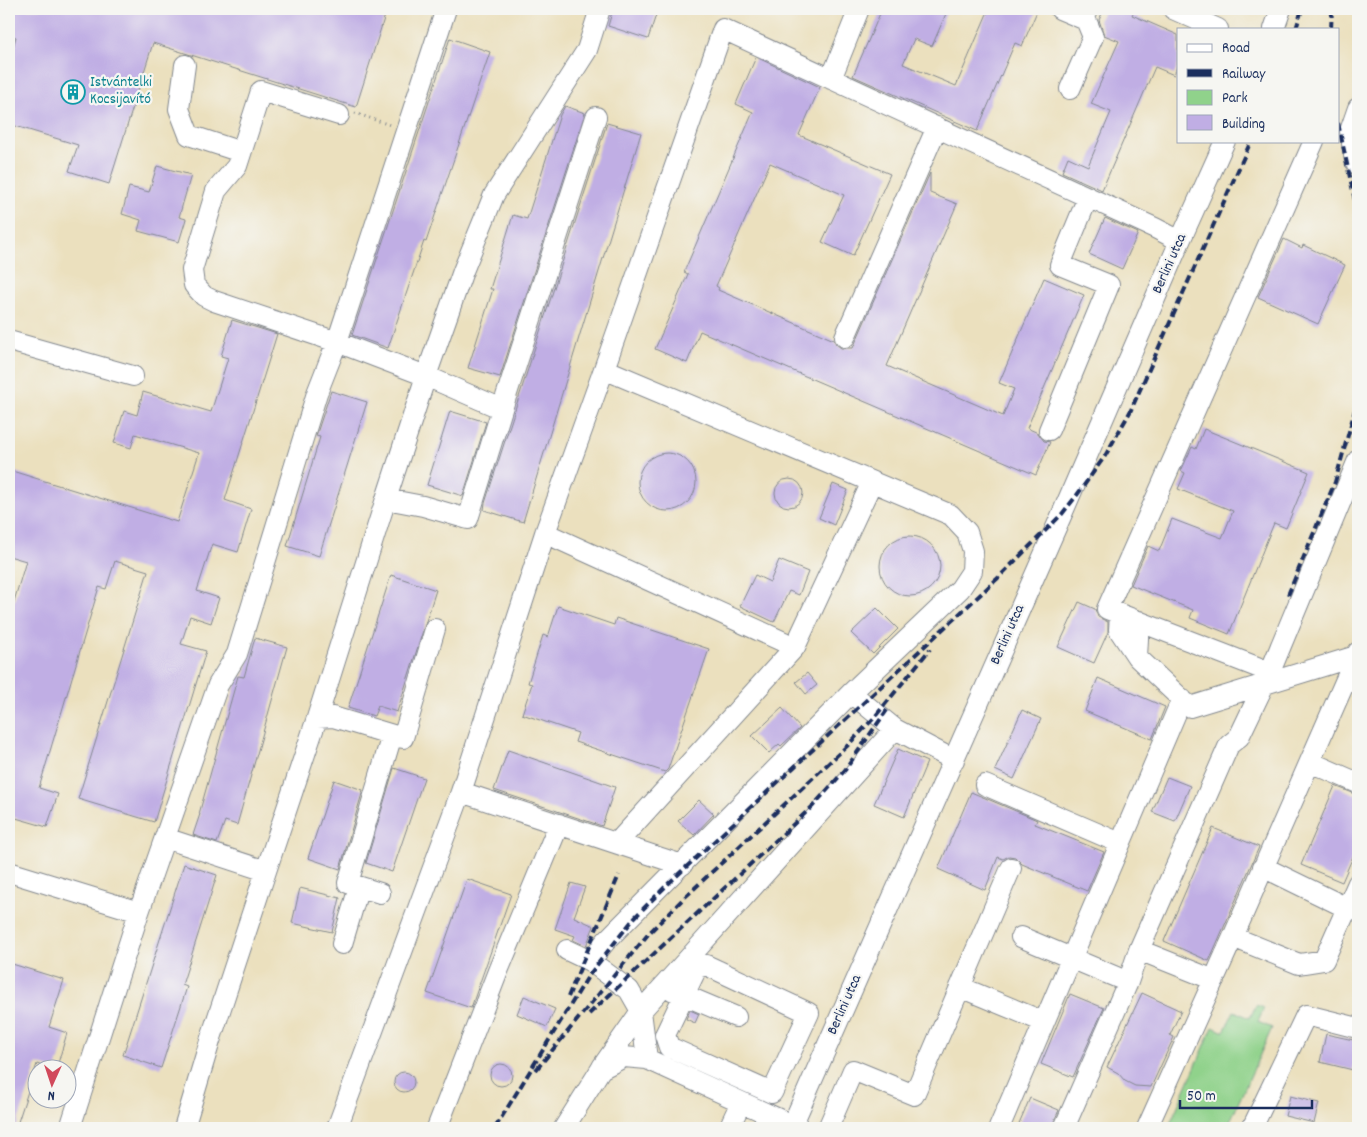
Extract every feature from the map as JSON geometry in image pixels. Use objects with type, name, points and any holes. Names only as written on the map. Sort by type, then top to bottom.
[{"type":"street","points":[[70,1128],[139,912],[218,685],[237,654],[317,393],[337,342],[446,9]]},
{"type":"street","points":[[184,1128],[210,1041],[317,718],[426,376],[463,271],[494,196],[587,50],[600,9]]},
{"type":"street","points":[[831,79],[859,9]]},
{"type":"street","points":[[1060,9],[1086,20],[1093,37],[1070,89]]},
{"type":"street","points":[[1173,9],[1216,28]]},
{"type":"street","points":[[1274,28],[1280,9]]},
{"type":"street","points":[[337,1128],[461,792],[545,532],[604,370],[723,29],[1180,241]]},
{"type":"street","points":[[185,65],[179,109],[189,135],[241,152]]},
{"type":"street","points":[[339,115],[261,90],[237,166],[216,191],[192,270],[194,286],[204,296],[214,301],[337,342],[426,376],[502,409]]},
{"type":"street","points":[[1357,163],[1350,131],[1358,108]]},
{"type":"street","points":[[386,499],[423,506],[468,519],[596,117]]},
{"type":"street","points":[[845,337],[936,128]]},
{"type":"street","name":"Berlini utca","points":[[792,1126],[1180,241],[1226,142]]},
{"type":"street","points":[[1267,678],[1139,621],[1107,609],[1314,142]]},
{"type":"street","points":[[1340,142],[1357,163]]},
{"type":"street","points":[[1049,430],[1108,285],[1060,265],[1088,197]]},
{"type":"street","points":[[9,341],[133,376]]},
{"type":"street","points":[[590,961],[606,941],[851,693],[960,590],[972,572],[973,551],[967,532],[951,515],[604,370]]},
{"type":"street","points":[[1064,1128],[1128,982],[1139,950],[1229,745],[1239,736],[1267,678],[1358,460]]},
{"type":"street","points":[[617,843],[795,648],[872,482]]},
{"type":"street","points":[[545,532],[795,648]]},
{"type":"street","points":[[1120,614],[1119,630],[1137,657],[1190,707],[1267,678],[1358,655]]},
{"type":"street","points":[[1137,657],[1139,621]]},
{"type":"street","points":[[317,718],[333,717],[403,738],[435,629]]},
{"type":"street","points":[[1147,1128],[1358,655]]},
{"type":"street","points":[[851,693],[895,729],[954,760]]},
{"type":"street","points":[[998,1128],[1182,698]]},
{"type":"street","points":[[564,1128],[601,1069],[641,1011],[895,729]]},
{"type":"street","points":[[380,892],[348,884],[392,735]]},
{"type":"street","points":[[1310,762],[1358,783]]},
{"type":"street","points":[[985,785],[1120,843]]},
{"type":"street","points":[[461,792],[682,865]]},
{"type":"street","points":[[437,1128],[498,971],[559,824]]},
{"type":"street","points":[[165,838],[266,871]]},
{"type":"street","points":[[828,1128],[854,1070],[914,1095],[1011,868]]},
{"type":"street","points":[[1264,868],[1353,910]]},
{"type":"street","points":[[9,872],[139,912]]},
{"type":"street","points":[[1233,937],[1299,964],[1324,960],[1353,910],[1358,883]]},
{"type":"street","points":[[342,944],[359,887]]},
{"type":"street","points":[[1021,937],[1128,982]]},
{"type":"street","points":[[567,950],[590,961],[629,990],[641,1011],[647,1059]]},
{"type":"street","points":[[1139,950],[1214,980]]},
{"type":"street","points":[[706,965],[809,1013],[772,1093],[669,1048],[665,1034],[684,995],[697,968],[706,965]]},
{"type":"street","points":[[663,987],[736,1017]]},
{"type":"street","points":[[960,987],[1044,1022]]},
{"type":"street","points":[[1252,1128],[1306,1015],[1358,1028]]},
{"type":"street","points":[[601,1069],[624,1057],[647,1059],[792,1126]]},
{"type":"street","points":[[729,1128],[741,1102]]},
{"type":"path","points":[[339,115],[347,111],[406,130]]},
{"type":"green space","points":[[1256,1005],[1264,1008],[1258,1022],[1272,1028],[1227,1128],[1168,1128],[1213,1027],[1224,1032],[1234,1011],[1250,1018]]},
{"type":"building","points":[[9,9],[387,9],[356,107],[153,43],[109,184],[69,171],[78,145],[9,124],[9,61],[16,37],[9,35]]},
{"type":"building","points":[[613,9],[658,9],[648,39],[608,26]]},
{"type":"building","points":[[882,9],[948,9],[932,46],[914,39],[903,64],[956,86],[989,9],[1038,9],[1022,46],[1015,43],[977,131],[853,76]]},
{"type":"building","points":[[1104,9],[1135,9],[1132,15],[1177,35],[1177,67],[1174,75],[1155,67],[1102,190],[1062,172],[1068,157],[1088,166],[1111,112],[1091,104],[1119,41],[1104,35],[1099,20]]},
{"type":"building","points":[[450,38],[490,52],[388,348],[352,335]]},
{"type":"building","points":[[756,57],[820,87],[799,135],[890,174],[853,256],[822,242],[844,195],[770,163],[716,286],[719,288],[718,290],[834,340],[841,348],[853,348],[930,173],[930,193],[957,204],[887,366],[1003,416],[1014,389],[999,383],[1044,278],[1084,295],[1027,428],[1038,433],[1044,441],[1050,442],[1036,475],[700,331],[687,363],[655,349],[688,274],[684,272],[753,112],[736,104]]},
{"type":"building","points":[[565,106],[585,113],[500,377],[468,368],[493,289],[490,289],[513,215],[527,219],[560,115]]},
{"type":"building","points":[[607,123],[641,133],[523,522],[484,510],[485,503]]},
{"type":"building","points":[[157,166],[191,175],[179,217],[186,219],[179,242],[138,231],[141,220],[122,214],[129,187],[149,192]]},
{"type":"building","points":[[1105,218],[1138,233],[1122,269],[1089,254]]},
{"type":"building","points":[[1284,239],[1302,248],[1303,245],[1345,265],[1318,324],[1258,297]]},
{"type":"building","points":[[232,320],[277,334],[225,500],[251,509],[238,552],[212,544],[197,591],[219,598],[211,623],[190,616],[181,644],[206,651],[154,822],[78,799],[148,571],[115,561],[106,589],[99,587],[39,788],[58,794],[47,827],[9,816],[9,618],[26,561],[9,556],[9,470],[177,522],[199,453],[135,434],[131,448],[114,443],[124,411],[137,415],[143,392],[211,412],[228,358],[221,356]]},
{"type":"building","points":[[331,391],[367,402],[319,556],[287,546],[320,437],[316,436]]},
{"type":"building","points":[[450,411],[486,422],[463,496],[427,485]]},
{"type":"building","points":[[1204,429],[1309,472],[1286,528],[1274,523],[1229,634],[1190,618],[1193,610],[1131,585],[1148,546],[1159,551],[1172,519],[1222,538],[1233,511],[1178,489],[1185,473],[1181,471],[1192,447],[1196,449]]},
{"type":"building","points":[[661,453],[673,453],[688,461],[696,476],[696,488],[688,503],[673,511],[661,511],[646,503],[638,488],[638,476],[646,461]]},
{"type":"building","points":[[789,479],[799,483],[803,493],[799,503],[789,507],[779,503],[775,493],[779,483]]},
{"type":"building","points":[[833,484],[848,490],[834,525],[819,518]]},
{"type":"building","points":[[904,536],[916,536],[927,541],[935,549],[940,560],[938,578],[927,591],[916,596],[904,596],[893,591],[885,583],[880,572],[880,560],[885,549],[893,541]]},
{"type":"building","points":[[779,560],[808,572],[799,595],[789,591],[774,622],[740,606],[755,575],[770,582]]},
{"type":"building","points":[[391,575],[436,590],[397,712],[378,706],[374,716],[348,708]]},
{"type":"building","points":[[1079,602],[1095,609],[1098,617],[1108,622],[1108,632],[1094,663],[1058,647]]},
{"type":"building","points":[[558,606],[614,625],[616,618],[709,649],[668,769],[665,772],[575,742],[578,733],[522,714],[532,684],[528,683],[543,635],[548,637]]},
{"type":"building","points":[[877,608],[898,629],[873,654],[851,633]]},
{"type":"building","points":[[255,638],[287,647],[237,825],[225,821],[217,843],[193,835],[238,676],[244,677]]},
{"type":"building","points":[[807,673],[817,685],[806,694],[796,682]]},
{"type":"building","points":[[1098,678],[1165,707],[1152,739],[1085,711]]},
{"type":"building","points":[[782,708],[800,728],[781,746],[779,744],[769,753],[752,736]]},
{"type":"building","points":[[1022,710],[1041,719],[1014,779],[995,770]]},
{"type":"building","points":[[898,749],[927,762],[904,817],[874,804]]},
{"type":"building","points":[[508,750],[615,787],[602,826],[494,790]]},
{"type":"building","points":[[394,768],[424,778],[392,872],[366,863]]},
{"type":"building","points":[[1167,777],[1190,786],[1175,821],[1152,812]]},
{"type":"building","points":[[334,780],[363,790],[340,869],[308,858]]},
{"type":"building","points":[[1335,786],[1358,795],[1358,845],[1342,882],[1301,865]]},
{"type":"building","points":[[971,792],[1037,820],[1035,824],[1104,852],[1087,891],[1022,864],[1015,857],[1009,856],[1003,859],[998,857],[985,890],[938,869]]},
{"type":"building","points":[[699,800],[714,814],[694,835],[678,821]]},
{"type":"building","points":[[1213,828],[1259,847],[1209,961],[1164,941]]},
{"type":"building","points":[[184,864],[217,875],[182,985],[187,987],[161,1068],[123,1055]]},
{"type":"building","points":[[467,879],[511,894],[471,1008],[427,993]]},
{"type":"building","points":[[571,883],[585,887],[574,917],[594,926],[586,946],[573,940],[575,936],[555,929]]},
{"type":"building","points":[[300,888],[340,898],[332,932],[292,923]]},
{"type":"building","points":[[9,963],[64,980],[49,1027],[67,1033],[59,1060],[28,1060],[28,1091],[16,1128],[9,1128]]},
{"type":"building","points":[[1142,993],[1181,1011],[1170,1035],[1174,1037],[1151,1087],[1135,1086],[1107,1067]]},
{"type":"building","points":[[1070,994],[1104,1008],[1073,1077],[1041,1064]]},
{"type":"building","points":[[524,996],[555,1009],[547,1027],[517,1014]]},
{"type":"building","points":[[690,1010],[699,1014],[695,1023],[686,1019]]},
{"type":"building","points":[[1326,1034],[1358,1041],[1358,1066],[1354,1065],[1353,1070],[1320,1062]]},
{"type":"building","points":[[501,1064],[509,1067],[512,1075],[509,1083],[501,1086],[493,1083],[490,1075],[493,1067]]},
{"type":"building","points":[[404,1072],[411,1075],[414,1082],[411,1089],[404,1092],[397,1089],[394,1082],[397,1075]]},
{"type":"building","points":[[1290,1096],[1319,1103],[1314,1123],[1285,1116]]},
{"type":"building","points":[[1030,1098],[1059,1110],[1051,1128],[1017,1128]]},
{"type":"railway","points":[[1296,28],[1302,9]]},
{"type":"railway","points":[[1331,28],[1332,9]]},
{"type":"railway","points":[[1340,132],[1358,214]]},
{"type":"railway","points":[[495,1128],[589,975],[635,917],[669,883],[997,579],[1062,514],[1077,495],[1105,456],[1130,412],[1251,142]]},
{"type":"railway","points":[[1355,404],[1358,385]]},
{"type":"railway","points":[[1288,595],[1335,482],[1358,399]]},
{"type":"railway","points":[[536,1070],[650,932],[847,746],[874,718],[930,649]]},
{"type":"railway","points":[[589,1014],[813,806],[845,770],[887,710]]},
{"type":"railway","points":[[568,997],[619,875]]},
{"type":"place","name":"Istvántelki Kocsijavító","points":[[73,92]]}]
